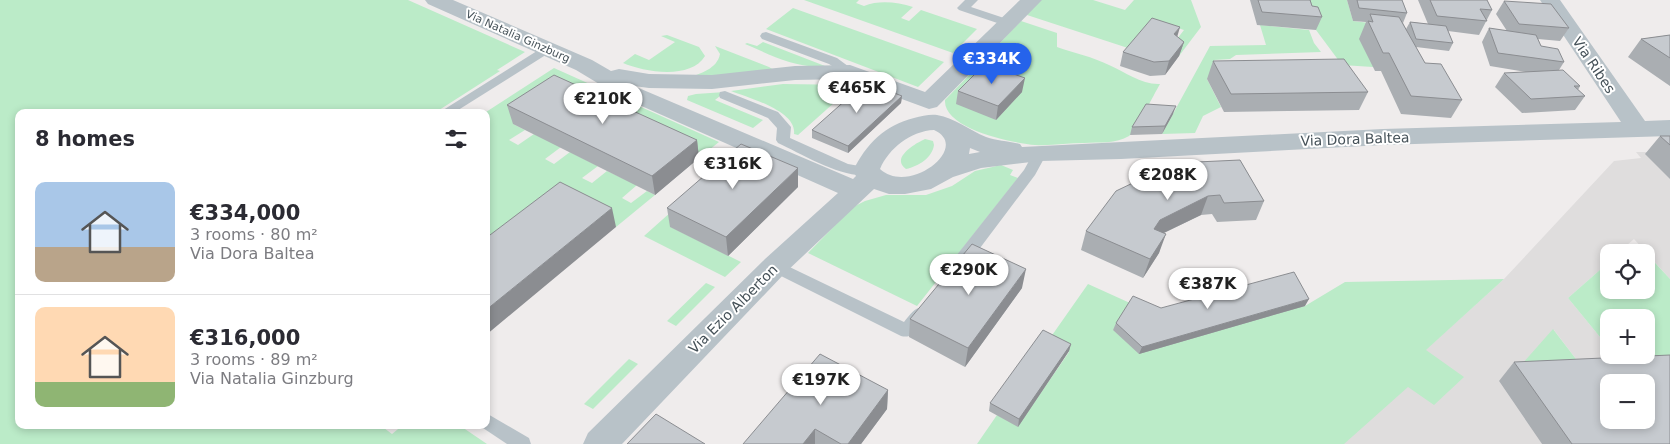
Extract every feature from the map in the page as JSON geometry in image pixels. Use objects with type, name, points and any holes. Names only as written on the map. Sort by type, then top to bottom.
[{"type":"street","name":"Via Natalia Ginzburg","points":[[435,0],[548,48],[600,73],[627,91],[864,180],[890,186],[905,186],[930,179],[943,171]]},
{"type":"street","points":[[943,171],[954,162],[958,154],[958,141],[939,118],[1009,23],[1032,0]]},
{"type":"street","name":"Via Ribes","points":[[1550,0],[1638,129]]},
{"type":"street","name":"Via Natalia Ginzburg","points":[[600,73],[649,81],[688,83],[795,73],[850,72],[939,118]]},
{"type":"street","name":"Via Dora Baltea","points":[[939,118],[978,143],[1004,149],[1040,153]]},
{"type":"street","name":"Via Ezio Alberton","points":[[600,444],[775,266],[864,180],[869,160],[892,137],[918,124],[939,118]]},
{"type":"street","name":"Via Dora Baltea","points":[[943,171],[978,160],[1040,153],[1121,151],[1334,139],[1670,128]]},
{"type":"lane","points":[[972,0],[964,8],[1009,23]]},
{"type":"lane","points":[[766,36],[833,61],[850,72]]},
{"type":"lane","points":[[452,109],[548,48]]},
{"type":"lane","points":[[725,95],[773,115],[784,127],[783,140],[845,168],[864,180]]},
{"type":"lane","points":[[954,271],[1030,172],[1040,153]]},
{"type":"lane","points":[[775,266],[907,331],[930,301]]},
{"type":"lane","points":[[490,424],[522,444]]},
{"type":"shaded area","points":[[1636,152],[1670,152],[1670,279],[1655,262],[1655,244],[1638,244],[1634,239],[1628,244],[1600,244],[1600,270],[1568,298],[1600,337],[1600,361],[1499,381],[1542,444],[1330,444],[1381,390],[1504,279],[1614,161],[1641,158]],"holes":[[[1554,330],[1579,363],[1523,364]]]},
{"type":"green space","points":[[0,0],[408,0],[525,52],[497,70],[500,71],[441,109],[15,109],[15,429],[385,429],[392,434],[398,429],[465,429],[487,444],[0,444]]},
{"type":"green space","points":[[804,0],[859,0],[856,3],[864,6],[882,2],[901,4],[913,7],[901,18],[909,21],[921,10],[977,29],[953,53]]},
{"type":"green space","points":[[1037,0],[1093,0],[1125,10],[1134,0],[1191,0],[1201,27],[1179,56],[1170,48],[1184,30],[1165,24],[1134,50],[1027,15]]},
{"type":"green space","points":[[1305,0],[1347,0],[1353,21],[1386,25],[1373,67],[1342,65],[1316,30]]},
{"type":"green space","points":[[793,8],[944,62],[918,87],[766,29]]},
{"type":"green space","points":[[1021,21],[1057,33],[1057,47],[1103,62],[1140,80],[1160,84],[1129,136],[1124,139],[1107,142],[1035,145],[996,138],[981,133],[955,119],[947,110],[945,100]]},
{"type":"green space","points":[[1260,25],[1309,30],[1314,43],[1321,52],[1236,55],[1230,59],[1214,60],[1219,79],[1207,79],[1221,107],[1203,116],[1195,133],[1162,134],[1210,46],[1266,45]]},
{"type":"green space","points":[[667,35],[699,47],[705,56],[698,64],[689,68],[667,72],[643,69],[623,63],[635,54],[649,60],[675,42],[661,36]]},
{"type":"green space","points":[[763,42],[825,66],[794,63],[774,57],[745,44],[757,46]]},
{"type":"green space","points":[[715,46],[774,70],[688,78],[708,70],[716,63],[720,54]]},
{"type":"green space","points":[[554,68],[719,142],[699,158],[513,124],[525,130],[509,140],[518,145],[534,134],[561,147],[545,159],[554,164],[570,152],[598,166],[582,178],[592,183],[607,171],[637,185],[622,198],[631,203],[647,191],[655,195],[616,227],[565,201],[490,238],[490,109]]},
{"type":"green space","points":[[783,84],[854,85],[798,135],[794,134],[793,126],[780,112],[770,106],[731,91]]},
{"type":"green space","points":[[725,92],[715,100],[763,120],[753,128],[687,100],[688,96],[696,94]]},
{"type":"green space","points":[[925,139],[933,141],[934,145],[931,154],[920,164],[906,169],[902,165],[901,160],[906,151]]},
{"type":"green space","points":[[1001,165],[1013,170],[1010,175],[1018,178],[917,306],[808,253],[853,207],[865,201],[886,195],[926,195],[952,186],[975,171]]},
{"type":"green space","points":[[690,195],[671,227],[741,262],[725,277],[644,236]]},
{"type":"green space","points":[[1655,263],[1670,279],[1670,356],[1655,357],[1655,309],[1600,309],[1600,337],[1568,298],[1600,270],[1600,299],[1655,299]]},
{"type":"green space","points":[[1504,279],[1426,350],[1464,377],[1434,405],[1408,387],[1344,444],[977,444],[997,415],[1018,426],[1069,352],[1048,341],[1088,284],[1130,303],[1113,330],[1305,306],[1345,282]]},
{"type":"green space","points":[[706,283],[715,287],[676,326],[667,321]]},
{"type":"green space","points":[[1553,329],[1579,363],[1522,364]]},
{"type":"green space","points":[[629,359],[638,364],[593,409],[584,404]]},
{"type":"building","points":[[1258,0],[1310,0],[1312,6],[1318,7],[1322,17],[1262,12]]},
{"type":"building","points":[[1357,0],[1402,0],[1407,13],[1359,8]]},
{"type":"building","points":[[1430,0],[1487,0],[1492,10],[1480,9],[1487,21],[1437,16]]},
{"type":"building","points":[[1504,1],[1551,4],[1569,28],[1519,24]]},
{"type":"building","points":[[1370,14],[1399,17],[1425,63],[1441,64],[1462,100],[1411,96],[1389,53],[1383,53],[1368,21],[1373,22]]},
{"type":"building","points":[[1152,18],[1180,27],[1174,34],[1184,42],[1169,61],[1154,62],[1123,52]]},
{"type":"building","points":[[1410,22],[1446,26],[1453,43],[1416,39]]},
{"type":"building","points":[[1489,28],[1536,35],[1541,46],[1558,49],[1564,62],[1498,53]]},
{"type":"building","points":[[1670,35],[1670,58],[1641,39]]},
{"type":"building","points":[[1344,59],[1368,92],[1231,94],[1213,61]]},
{"type":"building","points":[[985,64],[1025,78],[998,106],[958,91]]},
{"type":"building","points":[[1563,70],[1580,86],[1574,86],[1585,96],[1531,99],[1504,73]]},
{"type":"building","points":[[554,75],[697,140],[652,176],[507,105]]},
{"type":"building","points":[[866,82],[902,96],[848,146],[812,130]]},
{"type":"building","points":[[1146,104],[1176,106],[1165,126],[1132,127]]},
{"type":"building","points":[[1660,136],[1670,136],[1670,145]]},
{"type":"building","points":[[741,144],[798,168],[726,237],[667,208]]},
{"type":"building","points":[[1240,160],[1264,201],[1224,203],[1220,195],[1208,196],[1160,220],[1154,229],[1166,234],[1150,259],[1086,231],[1116,191],[1175,163]]},
{"type":"building","points":[[560,182],[612,208],[490,307],[490,235]]},
{"type":"building","points":[[972,244],[1026,269],[968,348],[910,319]]},
{"type":"building","points":[[1294,272],[1309,299],[1142,347],[1116,323],[1133,296],[1161,308]]},
{"type":"building","points":[[1043,330],[1071,344],[1019,419],[990,403]]},
{"type":"building","points":[[820,354],[888,390],[848,444],[841,444],[815,429],[803,444],[743,444]]},
{"type":"building","points":[[1670,355],[1670,444],[1572,444],[1514,362],[1600,358],[1600,364],[1655,364],[1655,356]]},
{"type":"building","points":[[656,414],[705,444],[627,444]]}]
